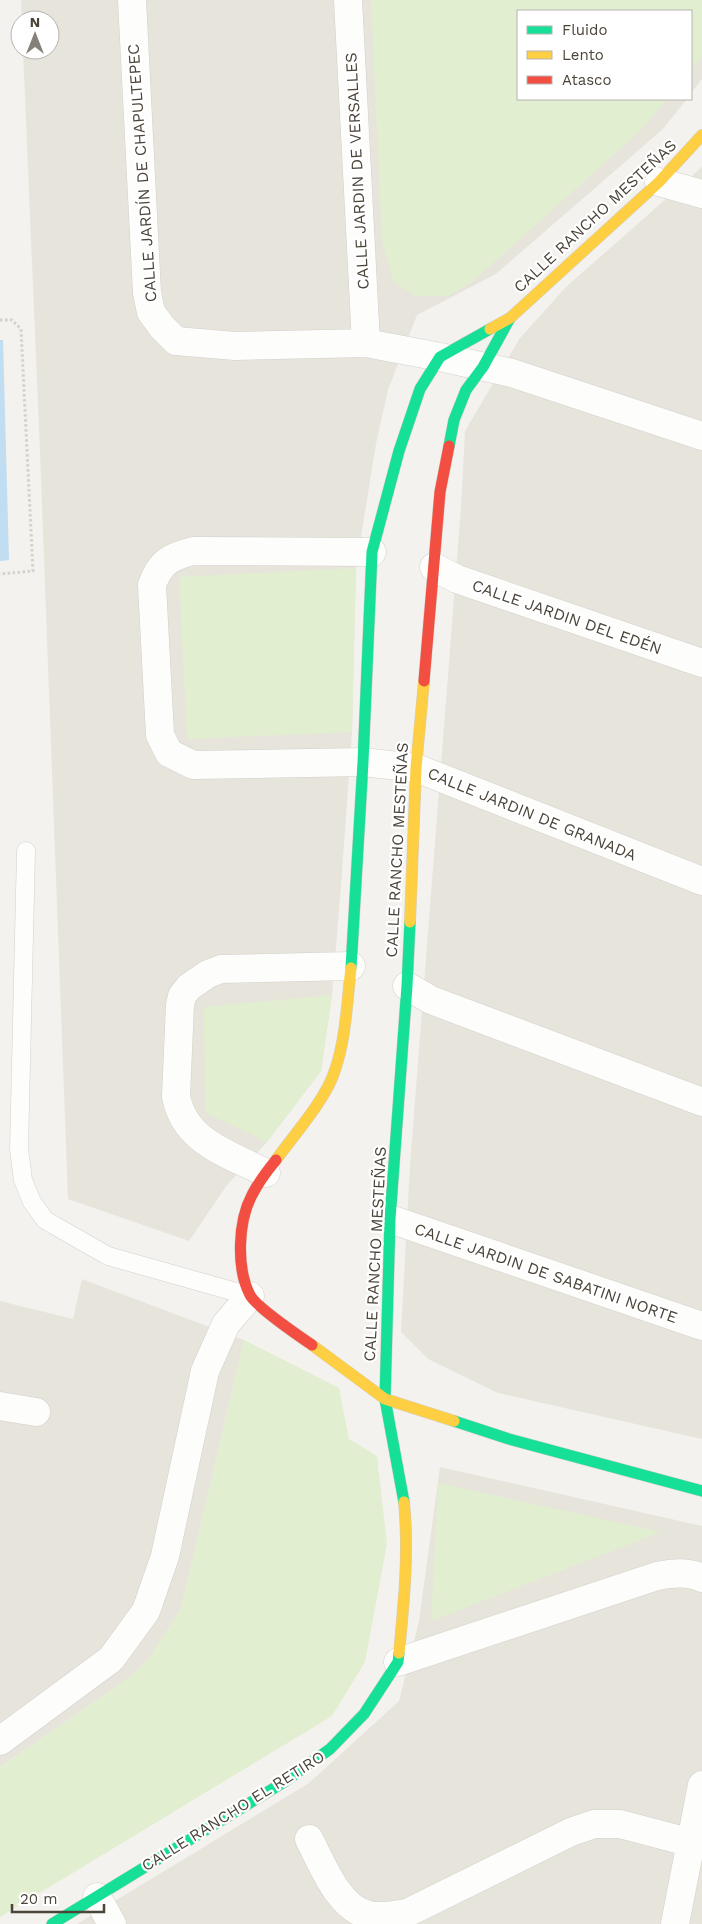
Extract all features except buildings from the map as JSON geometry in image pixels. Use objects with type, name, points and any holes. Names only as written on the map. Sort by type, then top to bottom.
[{"type":"street","name":"CALLE JARDÍN DE CHAPULTEPEC","points":[[132,0],[147,293],[151,312],[162,327],[176,341],[235,346],[366,343],[483,367]]},
{"type":"street","name":"CALLE JARDIN DE VERSALLES","points":[[348,0],[366,343]]},
{"type":"street","name":"CALLE RANCHO MESTEÑAS","points":[[250,1296],[240,1264],[242,1224],[251,1196],[318,1102],[335,1072],[343,1037],[351,966],[363,762],[372,552],[402,442],[420,389],[440,357],[510,318],[659,182],[702,135]]},
{"type":"street","points":[[659,182],[702,194]]},
{"type":"street","name":"CALLE RANCHO MESTEÑAS","points":[[398,1662],[406,1564],[406,1531],[402,1484],[385,1399],[390,1219],[406,986],[416,768],[440,492],[454,420],[466,390],[483,367],[510,318]]},
{"type":"street","points":[[483,367],[512,373],[702,436]]},
{"type":"street","name":"CALLE JARDIN DE GRANADA","points":[[372,552],[192,551],[165,562],[156,572],[152,585],[160,735],[169,753],[192,765],[363,762],[416,768],[702,881]]},
{"type":"street","name":"CALLE JARDIN DEL EDÉN","points":[[434,567],[457,579],[702,663]]},
{"type":"street","points":[[266,1173],[198,1137],[186,1123],[178,1108],[176,1096],[182,996],[198,979],[221,969],[351,966]]},
{"type":"street","points":[[406,986],[440,1004],[702,1102]]},
{"type":"street","name":"CALLE JARDIN DE SABATINI NORTE","points":[[390,1219],[702,1326]]},
{"type":"street","points":[[0,1741],[111,1659],[146,1611],[166,1556],[205,1371],[226,1324],[250,1296],[281,1323],[385,1399],[509,1439],[702,1491]]},
{"type":"street","points":[[0,1406],[36,1412]]},
{"type":"street","points":[[398,1662],[657,1576],[685,1573],[702,1578]]},
{"type":"street","name":"CALLE RANCHO EL RETIRO","points":[[52,1924],[284,1782],[330,1749],[364,1714],[398,1662]]},
{"type":"street","points":[[675,1924],[702,1785]]},
{"type":"street","points":[[309,1839],[340,1896],[353,1908],[368,1915],[389,1916],[415,1910],[571,1832],[594,1824],[620,1824],[692,1843]]},
{"type":"street","points":[[97,1897],[112,1924]]},
{"type":"lane","points":[[26,851],[19,1149],[23,1180],[32,1202],[45,1220],[108,1256],[250,1296]]},
{"type":"path","points":[[0,320],[12,320],[21,329],[32,571],[0,574]]},
{"type":"shaded area","points":[[21,0],[702,0],[702,79],[692,92],[692,10],[517,10],[517,100],[686,100],[663,129],[496,274],[417,315],[388,390],[376,444],[356,568],[352,732],[332,995],[321,1071],[267,1142],[227,1185],[189,1241],[68,1199],[23,60],[60,60],[60,10],[22,10]]},
{"type":"shaded area","points":[[702,167],[702,1439],[498,1393],[428,1359],[401,1332],[410,1165],[461,507],[465,431],[520,338],[566,287]]},
{"type":"shaded area","points":[[82,1279],[244,1340],[181,1609],[148,1660],[129,1678],[0,1767],[0,1301],[73,1319]]},
{"type":"shaded area","points":[[440,1467],[702,1526],[702,1924],[77,1924],[309,1783],[399,1701],[419,1621]]},
{"type":"green space","points":[[371,0],[702,0],[702,56],[692,69],[692,10],[517,10],[517,100],[666,100],[641,130],[471,283],[448,296],[415,296],[394,282],[382,242]]},
{"type":"green space","points":[[356,568],[352,732],[187,739],[179,577]]},
{"type":"green space","points":[[332,995],[321,1071],[267,1142],[205,1112],[204,1007]]},
{"type":"green space","points":[[244,1340],[339,1388],[349,1439],[377,1456],[387,1544],[365,1662],[332,1716],[0,1917],[0,1767],[129,1678],[148,1660],[181,1609]]},
{"type":"green space","points":[[438,1483],[661,1532],[431,1621]]},
{"type":"water","points":[[0,340],[3,340],[9,560],[0,561]]},
{"type":"traffic: fast","points":[[449,446],[454,420],[466,390],[483,367],[510,318]]},
{"type":"traffic: fast","points":[[351,968],[363,762],[372,552],[399,451],[420,389],[440,357],[490,329]]},
{"type":"traffic: fast","points":[[404,1502],[385,1399],[390,1219],[410,922]]},
{"type":"traffic: fast","points":[[454,1421],[509,1439],[702,1491]]},
{"type":"traffic: fast","points":[[52,1924],[284,1782],[330,1749],[364,1714],[398,1662],[399,1653]]},
{"type":"traffic: slow","points":[[490,329],[510,318],[659,182],[702,135]]},
{"type":"traffic: slow","points":[[410,922],[416,768],[424,681]]},
{"type":"traffic: slow","points":[[276,1160],[309,1116],[331,1081],[342,1045],[351,968]]},
{"type":"traffic: slow","points":[[312,1345],[385,1399],[454,1421]]},
{"type":"traffic: slow","points":[[399,1653],[406,1559],[404,1502]]},
{"type":"traffic: jam","points":[[424,681],[440,492],[449,446]]},
{"type":"traffic: jam","points":[[276,1160],[257,1186],[247,1206],[242,1231],[242,1272],[250,1295],[260,1307],[312,1345]]}]
